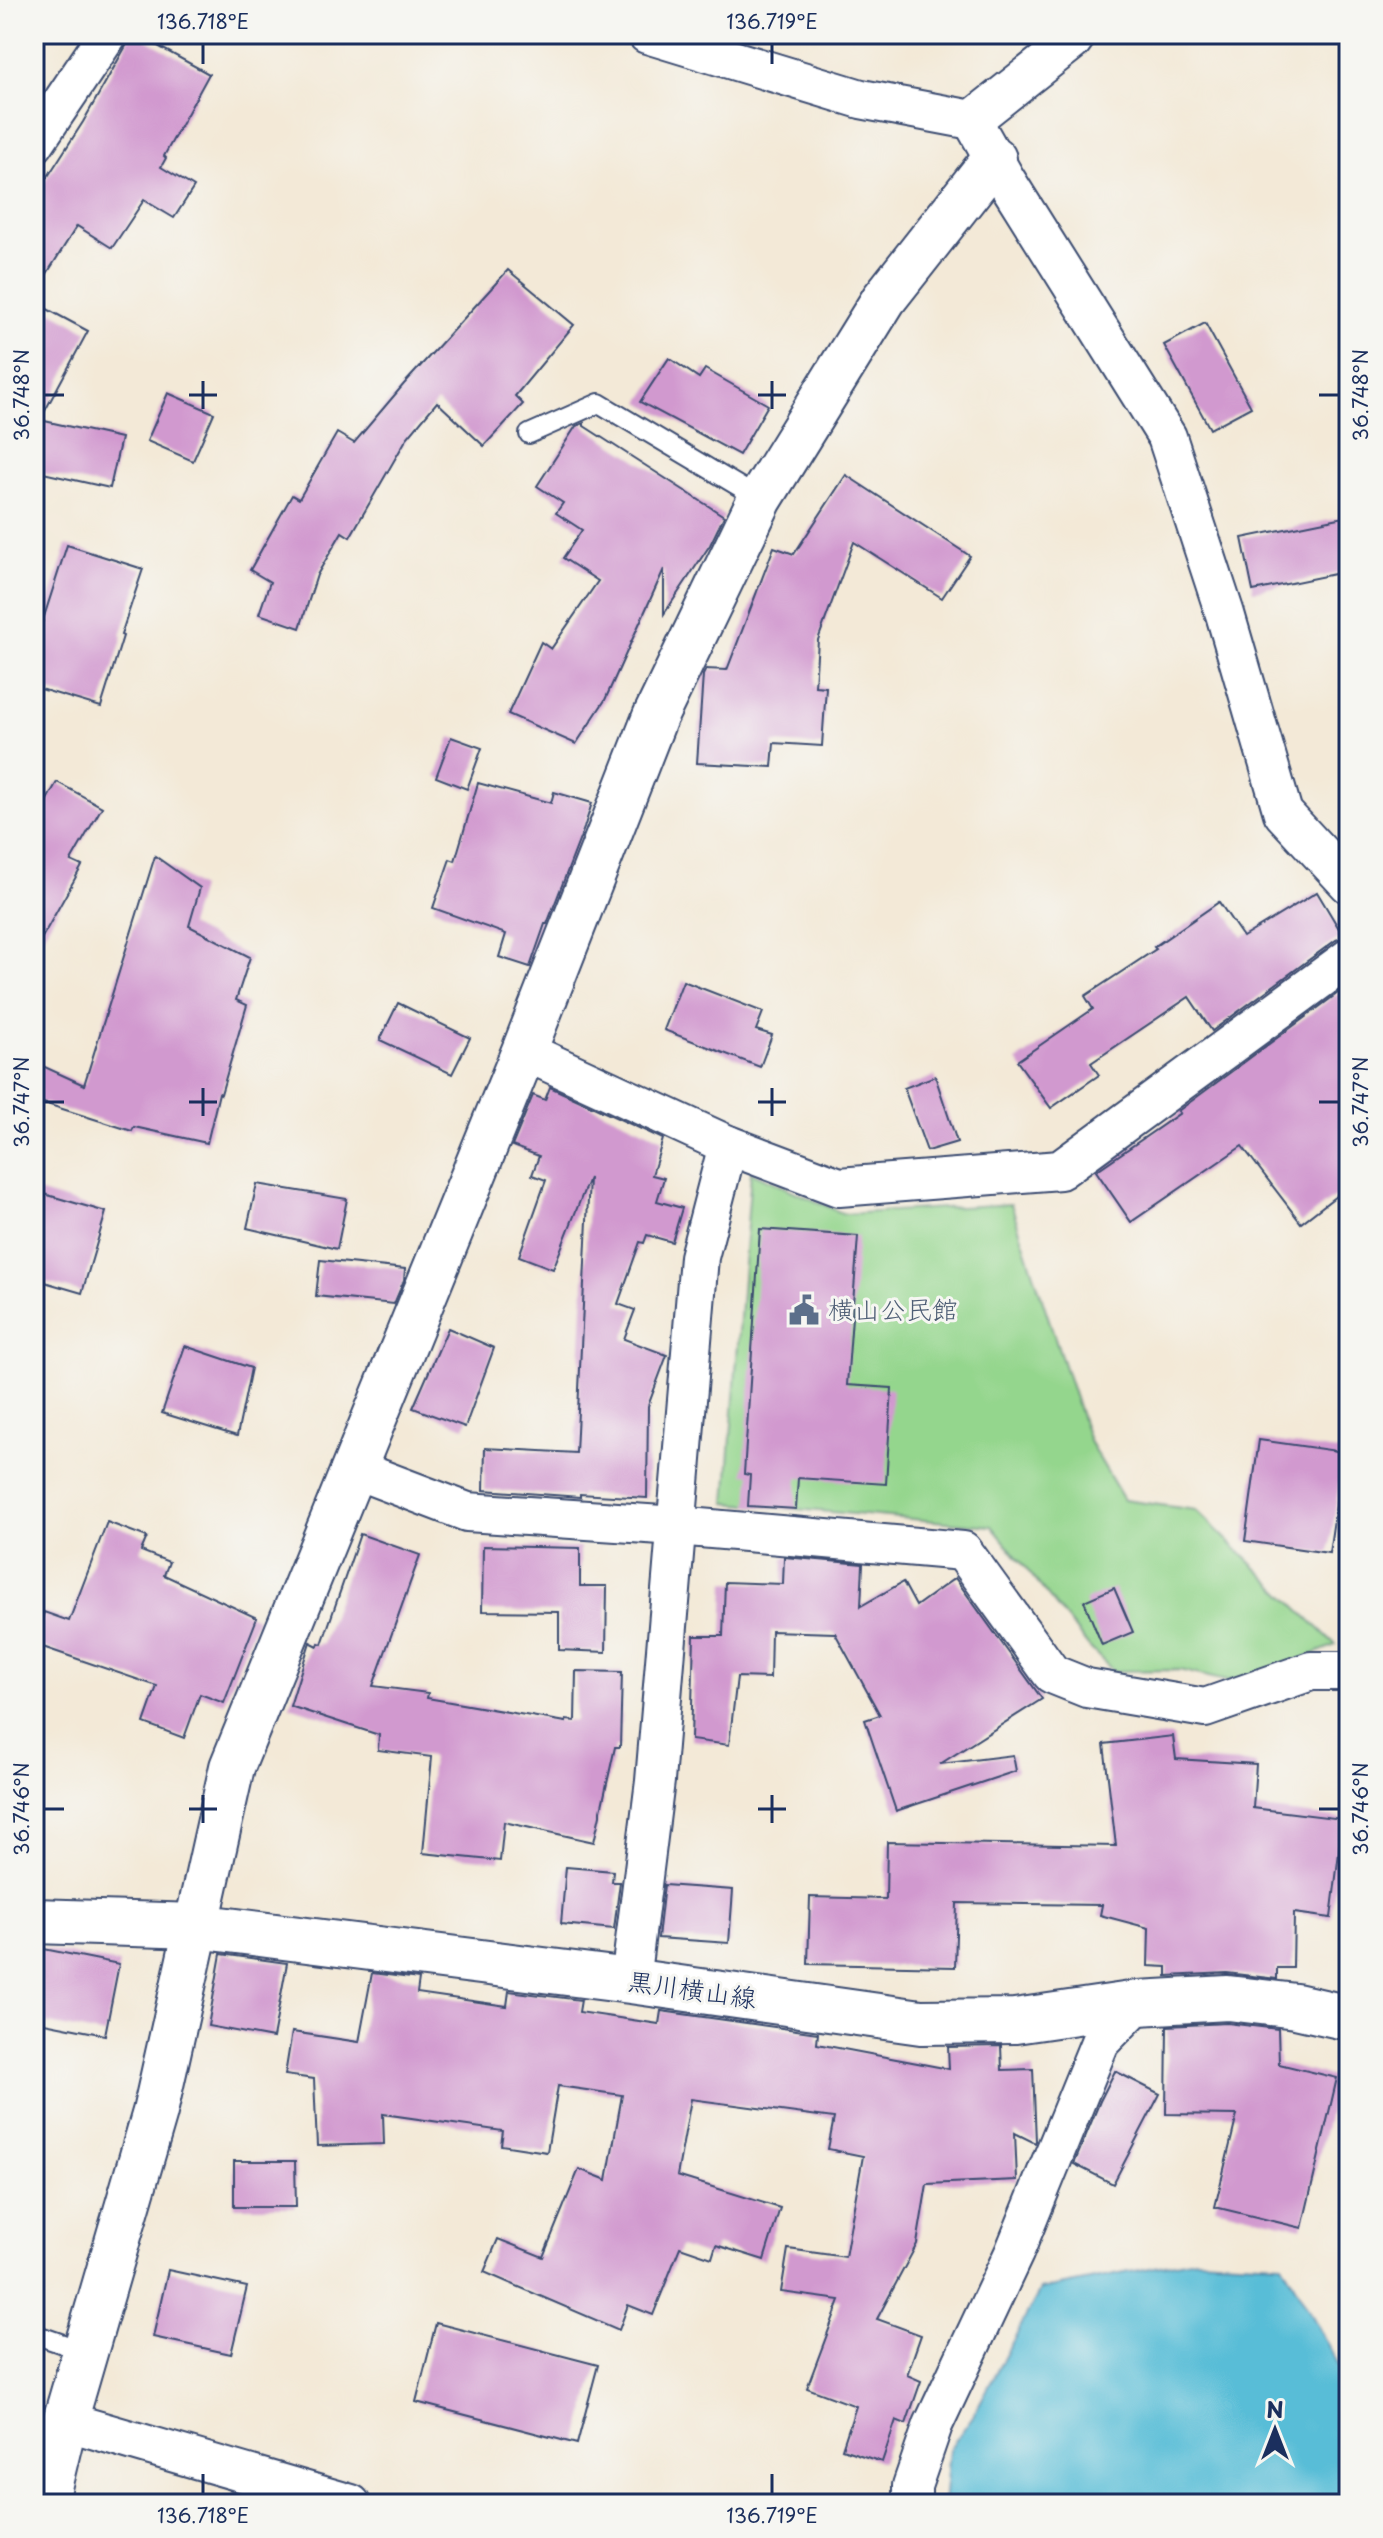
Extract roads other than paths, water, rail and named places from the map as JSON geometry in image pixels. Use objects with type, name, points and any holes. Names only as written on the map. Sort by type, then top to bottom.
[{"type":"street","points":[[34,144],[108,34]]},
{"type":"street","points":[[647,34],[861,99],[972,120],[1077,34]]},
{"type":"street","points":[[972,120],[1167,437],[1225,614],[1283,813],[1349,884]]},
{"type":"street","points":[[45,2504],[65,2421],[155,2112],[232,1767],[524,1051],[655,717],[760,499],[884,299],[994,159]]},
{"type":"street","points":[[524,1051],[728,1145],[839,1187],[1060,1170],[1349,958]]},
{"type":"street","points":[[630,1981],[655,1781],[699,1257],[728,1145]]},
{"type":"street","points":[[354,1469],[467,1512],[677,1526],[963,1551],[1052,1674],[1087,1688],[1205,1708],[1311,1671],[1349,1671]]},
{"type":"street","name":"黒川横山線","points":[[34,1921],[197,1926],[921,2022],[1015,2021],[1138,2003],[1228,1998],[1296,2006],[1349,2018]]},
{"type":"street","points":[[912,2504],[912,2486],[933,2425],[1014,2253],[1100,2042],[1138,2003]]},
{"type":"street","points":[[65,2421],[351,2504]]},
{"type":"lane","points":[[529,434],[599,403],[760,499]]},
{"type":"lane","points":[[34,2334],[86,2352]]},
{"type":"water","points":[[1195,2259],[1282,2263],[1328,2345],[1345,2386],[1350,2438],[1345,2504],[944,2504],[949,2449],[973,2416],[1040,2290]]},
{"type":"place","name":"横山公民館","points":[[804,1310]]}]
